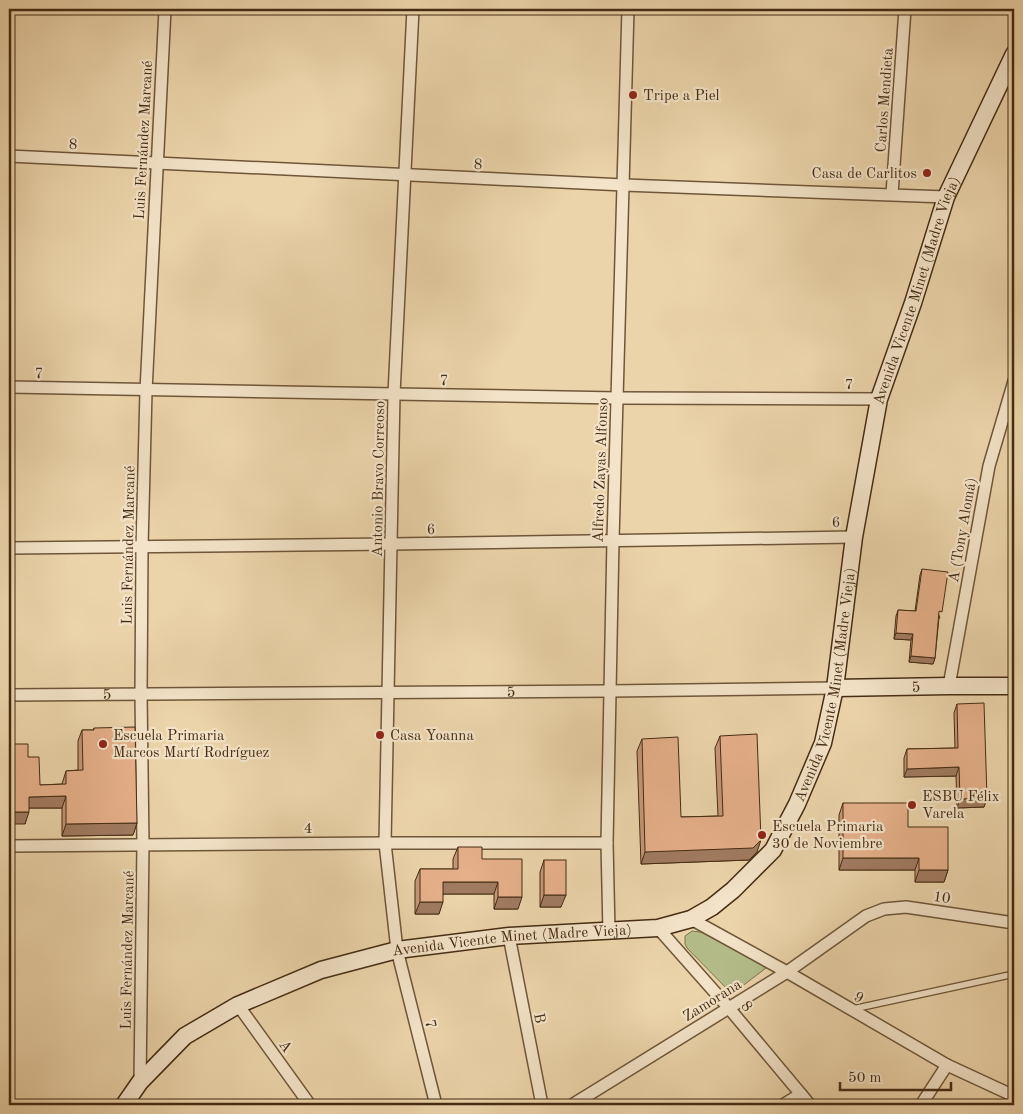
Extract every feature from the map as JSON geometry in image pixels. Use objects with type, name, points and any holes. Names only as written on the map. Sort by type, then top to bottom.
[{"type":"main road","name":"Avenida Vicente Minet (Madre Vieja)","points":[[124,1105],[140,1082],[185,1036],[238,1005],[322,970],[396,950],[509,936],[658,928],[691,919],[712,907],[733,890],[773,850],[797,804],[823,743],[835,688],[854,536],[879,400],[913,303],[946,197],[1014,54]]},
{"type":"main road","name":"5","points":[[835,688],[1014,686]]},
{"type":"street","name":"Luis Fernández Marcané","points":[[140,1082],[143,844],[142,547],[146,391],[165,9]]},
{"type":"street","name":"Antonio Bravo Correoso","points":[[396,950],[386,843],[388,693],[394,394],[413,9]]},
{"type":"street","name":"Alfredo Zayas Alfonso","points":[[609,932],[608,843],[613,540],[628,9]]},
{"type":"street","name":"Carlos Mendieta","points":[[892,194],[906,9]]},
{"type":"street","name":"8","points":[[9,156],[624,186],[946,197]]},
{"type":"street","name":"A (Tony Alomá)","points":[[949,686],[989,466],[1014,381]]},
{"type":"street","name":"7","points":[[9,387],[146,391],[879,400]]},
{"type":"street","name":"6","points":[[9,548],[854,536]]},
{"type":"street","name":"5","points":[[9,695],[835,688]]},
{"type":"street","name":"4","points":[[9,846],[608,843]]},
{"type":"street","name":"10","points":[[866,916],[884,909],[906,907],[1014,923]]},
{"type":"street","name":"Zamorana","points":[[572,1105],[787,972],[866,916]]},
{"type":"street","name":"9","points":[[691,919],[787,972],[947,1065],[1014,1096]]},
{"type":"street","name":"8","points":[[658,928],[728,1007],[810,1105]]},
{"type":"street","name":"B","points":[[509,936],[542,1105]]},
{"type":"street","name":"7","points":[[396,950],[436,1105]]},
{"type":"street","name":"A","points":[[238,1005],[310,1105]]},
{"type":"street","points":[[921,1105],[947,1065]]},
{"type":"street","points":[[783,1105],[801,1094]]},
{"type":"lane","points":[[851,1010],[1014,974]]},
{"type":"green space","points":[[692,931],[707,933],[766,968],[732,994],[687,948],[685,936]]},
{"type":"building","points":[[922,569],[948,572],[942,612],[939,611],[935,658],[911,656],[913,634],[896,633],[898,610],[916,611]]},
{"type":"building","points":[[984,703],[987,798],[960,799],[959,767],[907,769],[907,749],[958,748],[957,704]]},
{"type":"building","points":[[135,727],[137,823],[66,824],[66,796],[29,797],[29,812],[9,812],[9,744],[28,744],[28,757],[39,757],[40,785],[66,784],[66,771],[83,770],[82,730]]},
{"type":"building","points":[[757,734],[761,840],[753,848],[645,852],[642,739],[678,737],[681,817],[723,816],[720,736]]},
{"type":"building","points":[[843,803],[908,803],[908,827],[948,827],[948,870],[919,870],[919,858],[843,858]]},
{"type":"building","points":[[458,847],[482,847],[482,859],[522,859],[522,897],[498,897],[498,882],[443,882],[443,902],[420,902],[420,869],[458,869]]},
{"type":"building","points":[[544,860],[566,860],[566,895],[544,895]]},
{"type":"place","name":"Tripe a Piel","points":[[633,95]]},
{"type":"place","name":"Casa de Carlitos","points":[[927,173]]},
{"type":"place","name":"Casa Yoanna","points":[[380,735]]},
{"type":"place","name":"Escuela Primaria Marcos Martí Rodríguez","points":[[103,744]]},
{"type":"place","name":"ESBU Félix Varela","points":[[912,805]]},
{"type":"place","name":"Escuela Primaria 30 de Noviembre","points":[[762,835]]}]
